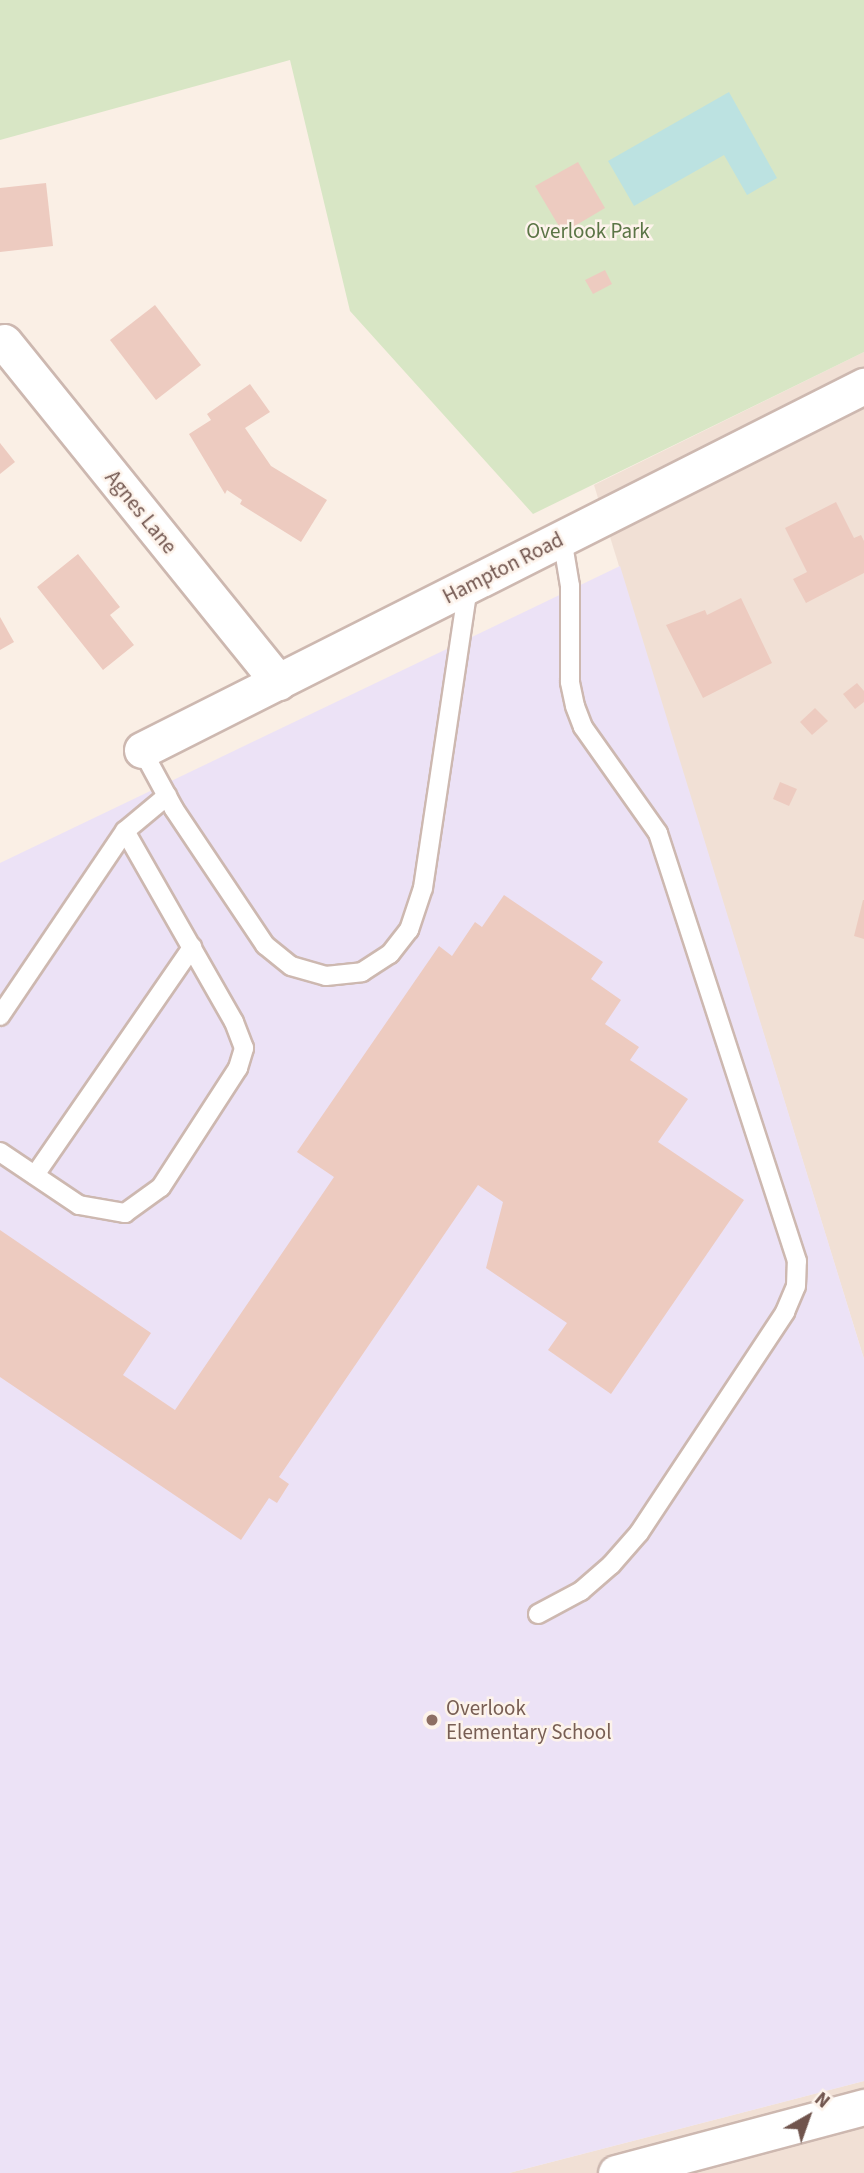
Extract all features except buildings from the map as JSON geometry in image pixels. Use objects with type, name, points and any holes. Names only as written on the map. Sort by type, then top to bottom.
[{"type":"street","name":"Agnes Lane","points":[[4,342],[278,682]]},
{"type":"street","name":"Hampton Road","points":[[142,750],[864,386]]},
{"type":"street","points":[[616,2173],[864,2107]]},
{"type":"lane","points":[[538,1614],[581,1591],[611,1565],[639,1533],[785,1312],[797,1274],[787,1229],[658,833],[583,727],[575,706],[570,682],[570,586],[562,538]]},
{"type":"lane","points":[[142,750],[167,796],[265,946],[290,966],[326,976],[362,972],[390,954],[409,930],[423,888],[468,586]]},
{"type":"lane","points":[[0,1016],[125,831],[167,796]]},
{"type":"lane","points":[[0,1152],[79,1205],[125,1213],[161,1187],[229,1087],[244,1048],[192,947],[125,831]]},
{"type":"lane","points":[[35,1175],[192,947]]},
{"type":"shaded area","points":[[864,352],[864,1359],[594,485]]},
{"type":"shaded area","name":"Overlook Elementary School","points":[[620,566],[864,1359],[864,2081],[509,2173],[0,2173],[0,863]]},
{"type":"shaded area","points":[[864,2081],[864,2173],[509,2173]]},
{"type":"green space","name":"Overlook Park","points":[[0,0],[864,0],[864,352],[533,514],[350,311],[290,60],[0,140]]},
{"type":"water","points":[[729,92],[777,178],[747,195],[724,155],[634,206],[608,161]]},
{"type":"place","name":"Overlook Elementary School","points":[[432,1720]]}]
